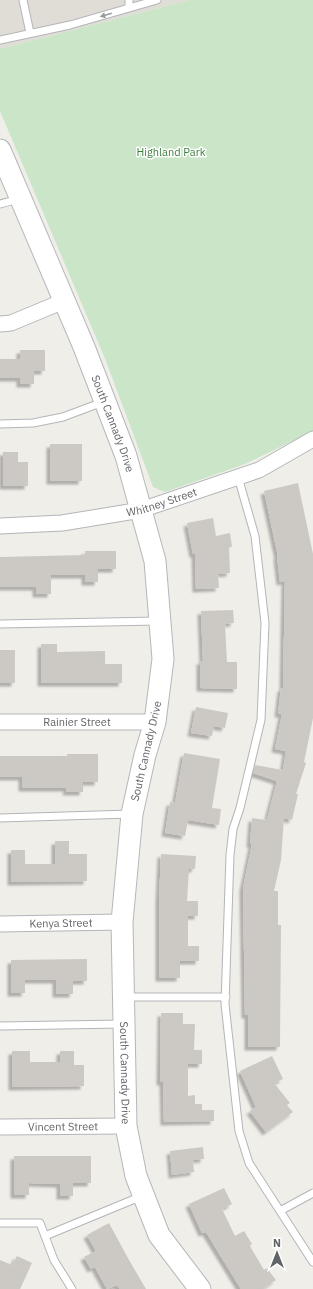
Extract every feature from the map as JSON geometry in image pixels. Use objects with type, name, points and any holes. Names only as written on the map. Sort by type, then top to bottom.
[{"type":"street","name":"South Cannady Drive","points":[[0,150],[64,300],[126,456],[155,561],[164,659],[155,722],[144,755],[132,814],[122,922],[126,1126],[136,1176],[159,1236],[200,1289]]},
{"type":"street","points":[[0,324],[11,323],[64,300]]},
{"type":"street","name":"Whitney Street","points":[[0,526],[62,523],[141,510],[259,470],[313,440]]},
{"type":"street","name":"Rainier Street","points":[[0,722],[155,722]]},
{"type":"street","name":"Kenya Street","points":[[0,924],[122,922]]},
{"type":"street","name":"Vincent Street","points":[[0,1127],[126,1126]]},
{"type":"lane","points":[[23,0],[30,33]]},
{"type":"lane","points":[[129,0],[129,8]]},
{"type":"lane","points":[[0,40],[70,25],[157,0]]},
{"type":"lane","points":[[0,204],[21,198]]},
{"type":"lane","points":[[0,424],[33,422],[63,417],[105,401]]},
{"type":"lane","points":[[238,477],[256,536],[265,623],[261,720],[240,808],[233,829],[230,855],[226,997],[238,1131],[249,1163],[313,1262]]},
{"type":"lane","points":[[0,624],[160,621]]},
{"type":"lane","points":[[0,818],[132,814]]},
{"type":"lane","points":[[123,997],[226,997]]},
{"type":"lane","points":[[0,1026],[124,1024]]},
{"type":"lane","points":[[280,1211],[313,1193]]},
{"type":"lane","points":[[45,1236],[144,1196]]},
{"type":"lane","points":[[0,1223],[40,1223],[54,1260],[72,1289]]},
{"type":"shaded area","points":[[0,0],[190,0],[0,49]]},
{"type":"green space","name":"Highland Park","points":[[190,0],[313,0],[313,431],[245,464],[165,492],[153,487],[106,361],[0,111],[0,49]]},
{"type":"building","points":[[20,350],[45,350],[45,371],[34,371],[34,384],[20,384],[20,378],[0,378],[0,359],[20,359]]},
{"type":"building","points":[[50,444],[82,444],[82,481],[50,481]]},
{"type":"building","points":[[3,452],[18,452],[18,462],[28,462],[28,486],[3,486]]},
{"type":"building","points":[[298,483],[313,554],[313,718],[304,762],[306,763],[296,794],[298,794],[292,820],[284,818],[281,860],[274,891],[278,891],[278,925],[281,925],[280,1047],[248,1047],[248,1015],[245,1015],[243,888],[252,844],[250,844],[252,818],[267,820],[277,781],[253,773],[255,765],[283,770],[286,751],[275,749],[282,714],[278,714],[281,688],[283,688],[285,581],[280,582],[278,556],[264,491]]},
{"type":"building","points":[[213,518],[216,536],[230,533],[232,547],[229,547],[230,573],[218,574],[219,588],[196,589],[195,554],[193,554],[187,523]]},
{"type":"building","points":[[85,551],[116,551],[116,569],[98,569],[98,582],[85,582],[85,575],[51,575],[51,594],[36,594],[36,587],[0,587],[0,557],[85,555]]},
{"type":"building","points":[[233,610],[234,623],[225,624],[227,662],[237,662],[237,689],[200,688],[200,661],[203,661],[201,611]]},
{"type":"building","points":[[41,644],[57,644],[57,652],[105,651],[105,664],[122,664],[122,683],[41,683]]},
{"type":"building","points":[[0,650],[15,650],[15,683],[0,683]]},
{"type":"building","points":[[196,707],[228,713],[225,728],[214,726],[212,736],[191,733]]},
{"type":"building","points":[[184,753],[220,759],[212,808],[221,809],[219,825],[188,820],[185,836],[165,833],[170,802],[175,803]]},
{"type":"building","points":[[67,754],[98,754],[98,782],[83,782],[83,792],[66,792],[67,788],[22,788],[22,777],[0,777],[0,756],[67,756]]},
{"type":"building","points":[[55,841],[69,841],[69,854],[87,854],[87,881],[11,882],[11,850],[25,850],[25,864],[55,864]]},
{"type":"building","points":[[161,854],[196,856],[195,869],[189,869],[187,901],[198,901],[198,916],[188,916],[188,946],[199,946],[199,961],[180,961],[180,978],[159,978],[159,901]]},
{"type":"building","points":[[87,959],[87,981],[73,981],[73,994],[56,994],[56,980],[25,980],[25,993],[11,993],[11,960]]},
{"type":"building","points":[[161,1013],[183,1013],[183,1024],[195,1024],[194,1050],[202,1050],[202,1064],[188,1064],[188,1096],[195,1095],[195,1104],[202,1104],[202,1110],[214,1110],[214,1121],[164,1122],[163,1082],[160,1082]]},
{"type":"building","points":[[12,1051],[30,1051],[30,1062],[60,1062],[60,1051],[74,1051],[74,1065],[84,1065],[84,1086],[12,1087]]},
{"type":"building","points":[[272,1056],[283,1079],[274,1083],[290,1103],[287,1105],[293,1112],[266,1132],[250,1111],[256,1107],[240,1071]]},
{"type":"building","points":[[203,1147],[204,1159],[193,1160],[194,1172],[172,1175],[170,1151]]},
{"type":"building","points":[[14,1156],[91,1156],[91,1183],[73,1183],[73,1196],[60,1196],[60,1184],[29,1183],[29,1195],[14,1195]]},
{"type":"building","points":[[224,1188],[232,1204],[222,1209],[235,1236],[244,1231],[252,1244],[250,1246],[264,1270],[267,1268],[276,1280],[263,1289],[241,1289],[206,1232],[202,1233],[189,1204]]},
{"type":"building","points":[[109,1223],[146,1289],[120,1289],[117,1285],[107,1289],[95,1267],[91,1269],[84,1257],[96,1251],[87,1235]]},
{"type":"building","points":[[17,1256],[32,1263],[20,1289],[0,1289],[0,1260],[12,1265]]}]
